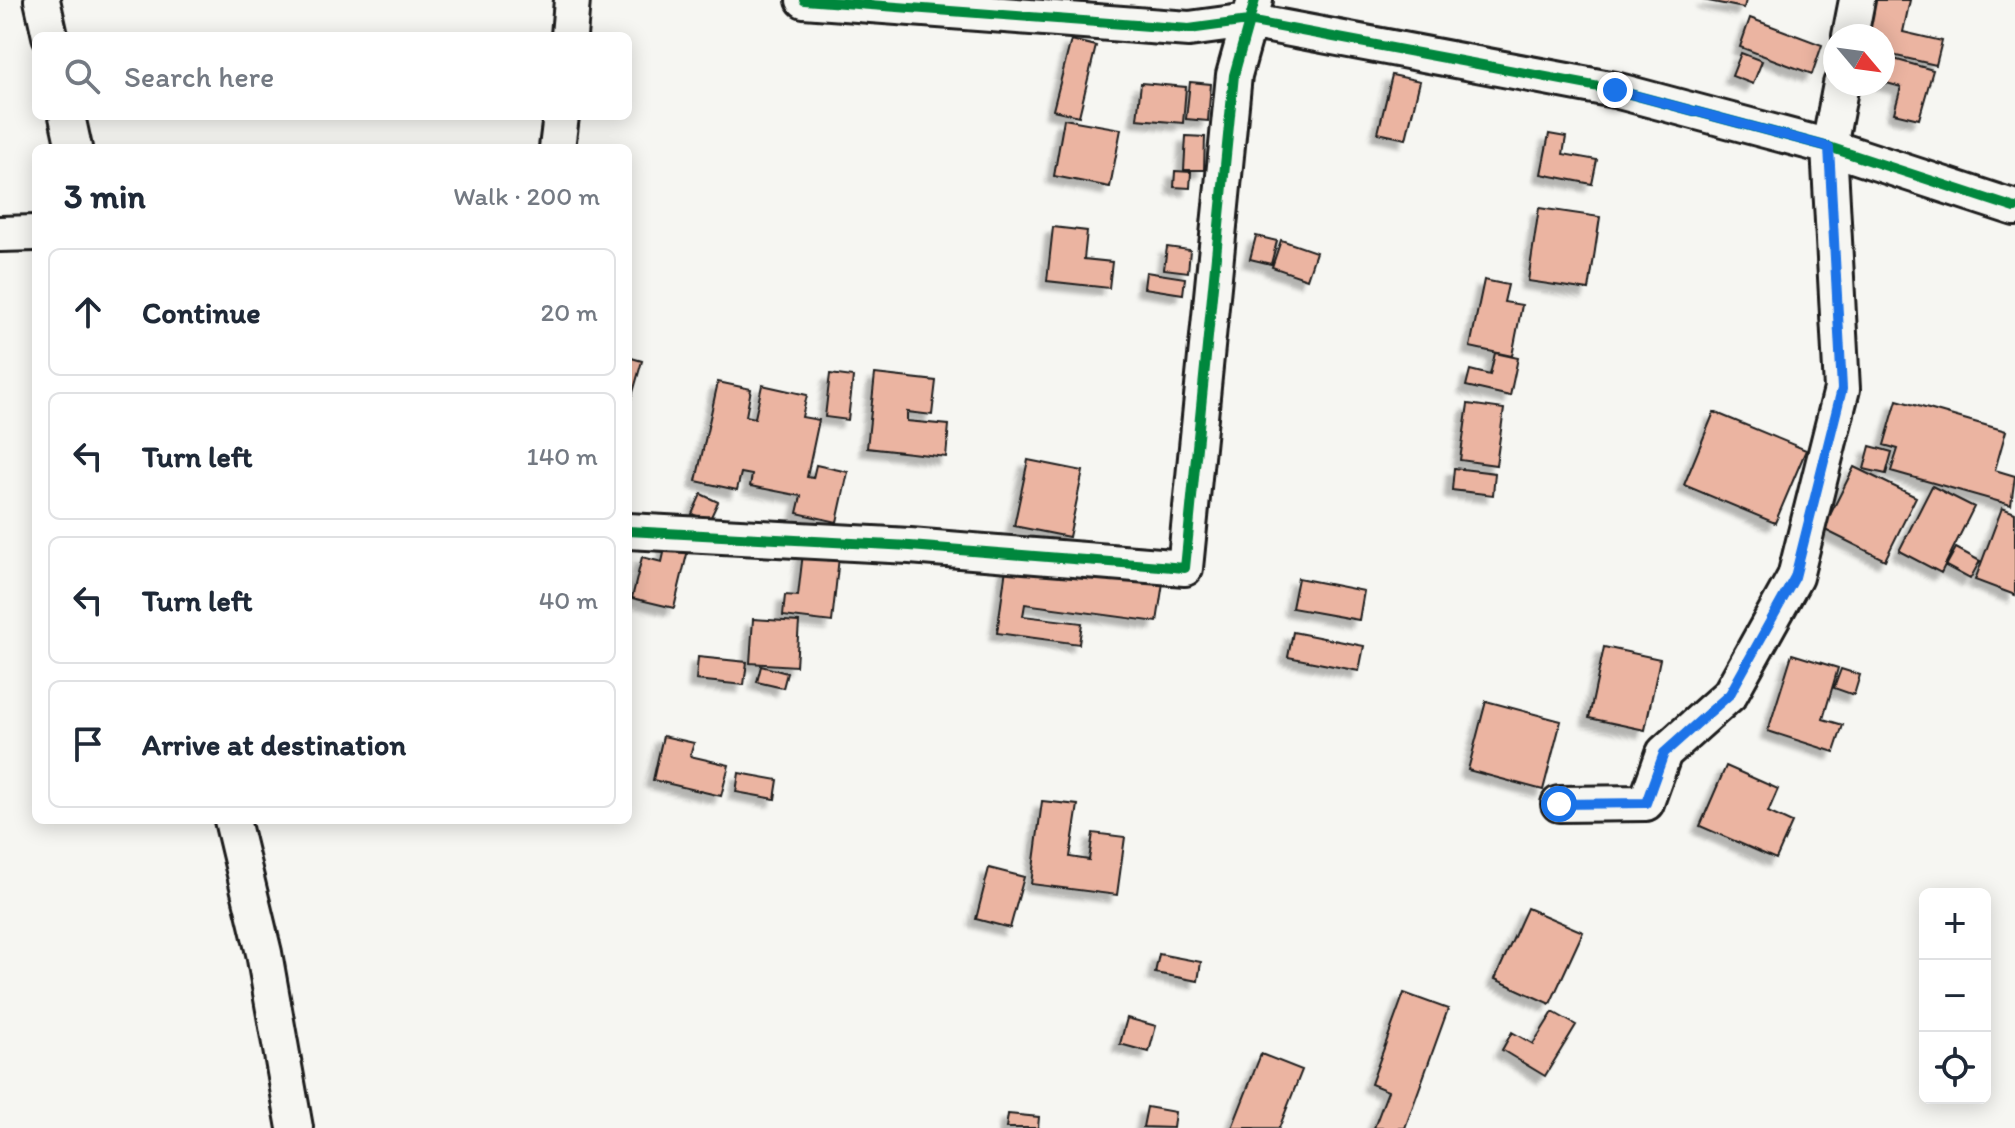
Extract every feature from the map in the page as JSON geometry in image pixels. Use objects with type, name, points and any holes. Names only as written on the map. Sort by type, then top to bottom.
[{"type":"street","points":[[42,0],[49,32]]},
{"type":"street","points":[[569,32],[572,0]]},
{"type":"street","points":[[804,0],[1189,29],[1251,10],[1615,90],[1829,147],[2015,208]]},
{"type":"street","points":[[1852,24],[1857,0]]},
{"type":"street","points":[[632,531],[910,546],[1185,568],[1234,75],[1251,10]]},
{"type":"street","points":[[1559,804],[1646,803],[1664,753],[1730,694],[1795,577],[1842,389],[1829,147],[1839,96]]},
{"type":"street","points":[[68,120],[73,144]]},
{"type":"street","points":[[558,144],[560,120]]},
{"type":"street","points":[[0,234],[32,233]]},
{"type":"street","points":[[233,824],[264,953],[295,1128]]},
{"type":"building","points":[[1703,0],[1746,0],[1744,8]]},
{"type":"building","points":[[1873,0],[1910,0],[1903,32],[1942,41],[1936,65],[1895,56],[1895,24],[1868,24]]},
{"type":"building","points":[[1750,18],[1822,45],[1812,74],[1740,47]]},
{"type":"building","points":[[1071,40],[1096,46],[1079,116],[1053,110]]},
{"type":"building","points":[[1741,53],[1762,61],[1753,84],[1732,76]]},
{"type":"building","points":[[1895,59],[1933,70],[1919,119],[1894,113],[1901,87],[1895,85]]},
{"type":"building","points":[[1392,75],[1420,81],[1406,139],[1378,133]]},
{"type":"building","points":[[1190,82],[1211,84],[1208,121],[1186,119]]},
{"type":"building","points":[[1141,83],[1186,87],[1183,123],[1137,119]]},
{"type":"building","points":[[1064,119],[1121,129],[1110,187],[1054,176]]},
{"type":"building","points":[[1549,134],[1566,137],[1563,154],[1597,160],[1592,184],[1541,174]]},
{"type":"building","points":[[1186,136],[1205,137],[1204,170],[1184,170]]},
{"type":"building","points":[[1175,171],[1191,172],[1190,188],[1174,187]]},
{"type":"building","points":[[1539,208],[1600,217],[1589,290],[1528,281]]},
{"type":"building","points":[[1053,227],[1087,231],[1084,259],[1112,262],[1109,288],[1047,281]]},
{"type":"building","points":[[1256,236],[1277,241],[1271,264],[1250,259]]},
{"type":"building","points":[[1281,240],[1316,252],[1307,279],[1272,267]]},
{"type":"building","points":[[1167,247],[1190,250],[1188,272],[1164,269]]},
{"type":"building","points":[[1146,272],[1185,278],[1183,294],[1144,288]]},
{"type":"building","points":[[1484,280],[1508,285],[1504,302],[1522,305],[1512,356],[1470,347]]},
{"type":"building","points":[[1495,353],[1518,358],[1510,396],[1466,386],[1470,370],[1490,375]]},
{"type":"building","points":[[632,358],[642,361],[632,396]]},
{"type":"building","points":[[830,374],[853,377],[848,420],[825,417]]},
{"type":"building","points":[[875,374],[936,381],[932,415],[907,412],[907,421],[949,425],[946,457],[867,448]]},
{"type":"building","points":[[718,382],[751,389],[746,416],[755,418],[762,385],[807,395],[802,417],[819,420],[807,477],[813,478],[816,465],[848,472],[837,522],[797,513],[801,496],[750,486],[752,475],[741,473],[737,490],[696,481]]},
{"type":"building","points":[[1897,400],[2006,431],[1995,470],[2015,476],[2011,505],[1891,471],[1898,449],[1884,445]]},
{"type":"building","points":[[1468,404],[1504,409],[1496,465],[1460,460]]},
{"type":"building","points":[[1714,412],[1806,450],[1775,523],[1684,485]]},
{"type":"building","points":[[1870,446],[1892,452],[1886,474],[1864,469]]},
{"type":"building","points":[[1028,460],[1083,471],[1069,537],[1014,526]]},
{"type":"building","points":[[1854,467],[1916,497],[1885,560],[1823,529]]},
{"type":"building","points":[[1454,468],[1495,473],[1493,495],[1452,490]]},
{"type":"building","points":[[1932,486],[1974,507],[1941,573],[1899,551]]},
{"type":"building","points":[[701,494],[718,502],[709,521],[692,514]]},
{"type":"building","points":[[2002,508],[2015,513],[2015,595],[1975,580]]},
{"type":"building","points":[[666,544],[688,550],[674,608],[632,598],[642,557],[662,562]]},
{"type":"building","points":[[804,544],[840,548],[832,622],[783,616],[785,595],[798,596]]},
{"type":"building","points":[[1956,548],[1980,561],[1970,579],[1946,566]]},
{"type":"building","points":[[1008,554],[1164,576],[1157,622],[1025,604],[1023,616],[1082,623],[1079,644],[997,633]]},
{"type":"building","points":[[1298,578],[1364,591],[1359,620],[1292,608]]},
{"type":"building","points":[[753,619],[799,622],[796,666],[750,663]]},
{"type":"building","points":[[1293,632],[1364,646],[1359,671],[1288,657]]},
{"type":"building","points":[[1604,647],[1660,659],[1645,730],[1589,718]]},
{"type":"building","points":[[1792,654],[1838,668],[1823,719],[1843,725],[1834,752],[1768,731]]},
{"type":"building","points":[[698,657],[747,662],[744,685],[696,680]]},
{"type":"building","points":[[761,666],[787,673],[783,688],[757,682]]},
{"type":"building","points":[[1841,669],[1860,675],[1854,695],[1834,688]]},
{"type":"building","points":[[1486,701],[1561,721],[1543,790],[1468,770]]},
{"type":"building","points":[[663,736],[694,743],[690,756],[729,765],[721,796],[653,780]]},
{"type":"building","points":[[1726,766],[1778,789],[1768,812],[1792,823],[1776,859],[1700,826]]},
{"type":"building","points":[[739,773],[778,780],[775,799],[736,792]]},
{"type":"building","points":[[1042,801],[1078,805],[1070,857],[1089,860],[1093,833],[1125,837],[1117,895],[1031,884]]},
{"type":"building","points":[[989,868],[1024,877],[1010,928],[976,919]]},
{"type":"building","points":[[1527,908],[1583,932],[1550,1004],[1495,979]]},
{"type":"building","points":[[1159,954],[1201,962],[1198,981],[1155,973]]},
{"type":"building","points":[[1404,993],[1448,1009],[1405,1128],[1374,1128],[1388,1091],[1371,1084]]},
{"type":"building","points":[[1553,1012],[1576,1025],[1545,1076],[1502,1050],[1512,1032],[1533,1044]]},
{"type":"building","points":[[1127,1018],[1156,1026],[1149,1052],[1120,1044]]},
{"type":"building","points":[[1261,1054],[1302,1070],[1279,1128],[1232,1128]]},
{"type":"building","points":[[1147,1107],[1175,1112],[1173,1128],[1143,1127]]},
{"type":"building","points":[[1008,1114],[1039,1117],[1038,1128],[1006,1128]]},
{"type":"cycle path","points":[[804,0],[1189,29],[1248,21],[1615,90],[1829,147],[2015,208]]},
{"type":"cycle path","points":[[632,531],[910,546],[1185,568],[1234,75],[1255,0]]},
{"type":"route","points":[[1559,804],[1646,803],[1664,753],[1730,694],[1795,577],[1842,389],[1829,147],[1615,90]]}]
